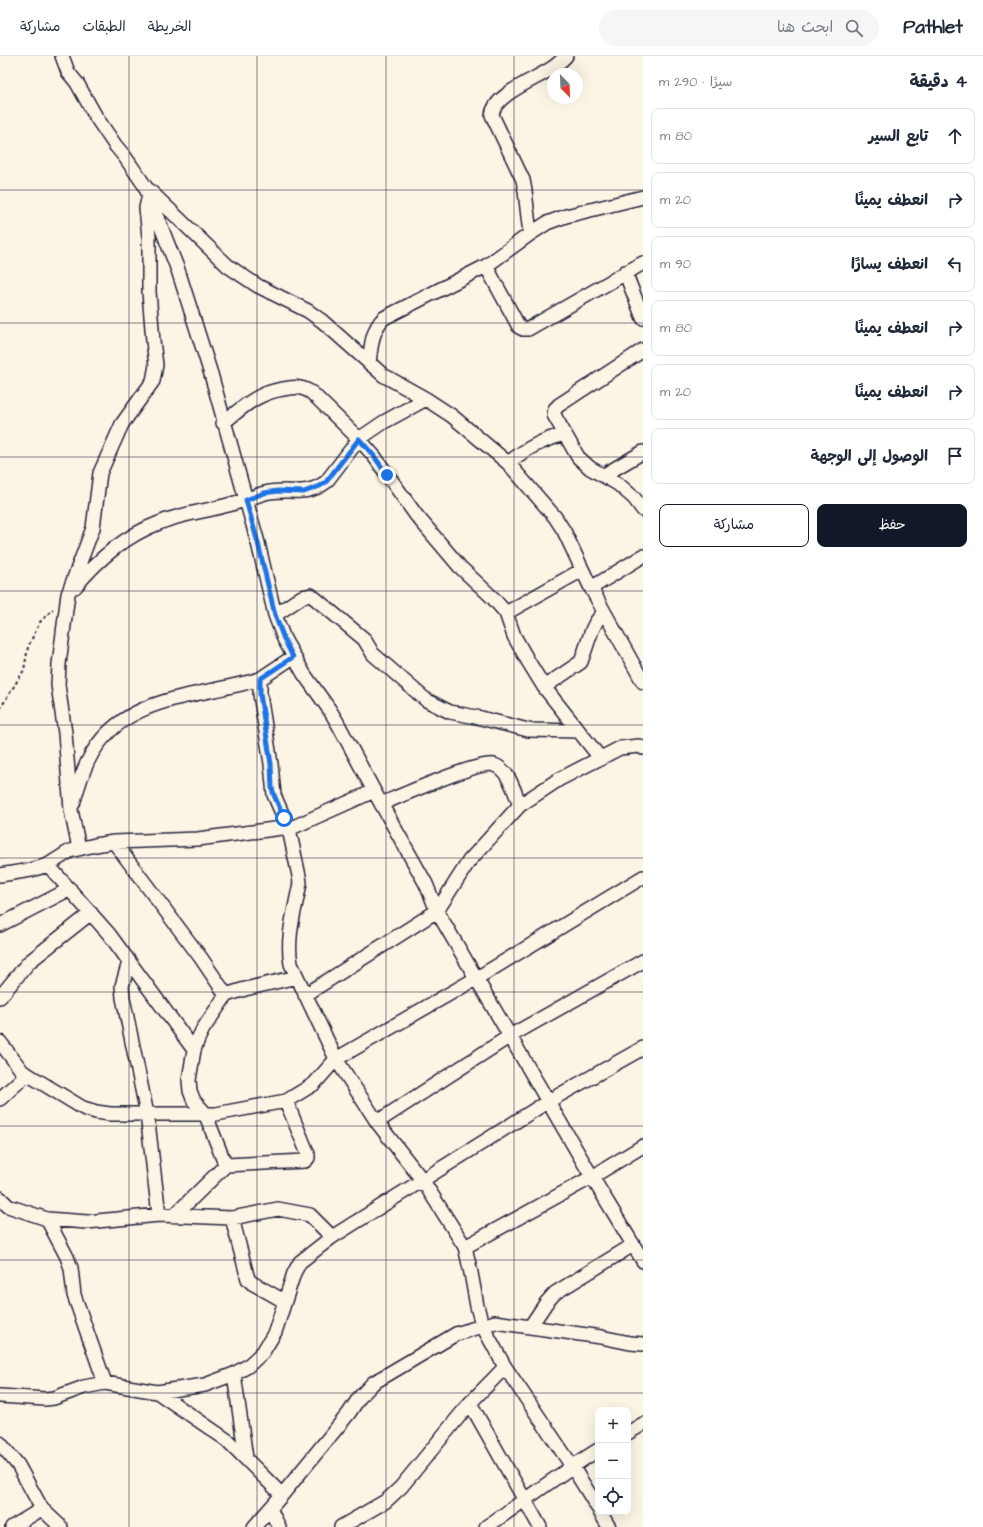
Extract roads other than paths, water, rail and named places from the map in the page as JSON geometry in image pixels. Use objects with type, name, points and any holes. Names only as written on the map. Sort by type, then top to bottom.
[{"type":"street","points":[[62,56],[68,72],[77,83],[96,117],[147,191],[178,270],[211,374],[258,543],[275,615],[284,639],[293,657],[337,722],[374,792],[426,884],[437,911],[477,978],[547,1102],[643,1261]]},
{"type":"street","points":[[530,234],[523,180],[492,115],[493,110],[500,100],[554,68],[566,56]]},
{"type":"street","points":[[147,191],[228,266],[258,286],[308,311],[322,321],[383,375],[426,399],[452,416],[508,463],[555,517],[572,546],[590,588],[643,682]]},
{"type":"street","points":[[79,848],[71,810],[65,733],[58,685],[59,664],[68,594],[93,528],[100,473],[122,424],[153,381],[156,365],[149,292],[149,237],[146,208],[147,191]]},
{"type":"street","points":[[368,363],[372,338],[378,324],[384,318],[486,266],[547,223],[566,216],[643,197]]},
{"type":"street","points":[[486,266],[519,327],[528,329],[643,263]]},
{"type":"street","points":[[625,272],[643,318]]},
{"type":"street","points":[[643,350],[559,405],[555,409],[554,415],[578,457],[590,468],[618,484],[634,498],[643,510]]},
{"type":"street","points":[[224,423],[255,398],[269,391],[294,387],[304,388],[312,393],[359,439],[374,456],[416,516],[460,567],[493,598],[506,613],[514,636],[544,687],[601,758]]},
{"type":"street","points":[[68,594],[103,556],[135,534],[159,522],[225,506],[271,492],[304,492],[320,486],[326,482],[359,439],[384,422],[426,399]]},
{"type":"street","points":[[508,463],[521,453],[542,441],[564,434]]},
{"type":"street","points":[[604,475],[643,452]]},
{"type":"street","points":[[590,588],[643,556]]},
{"type":"street","points":[[506,613],[582,570]]},
{"type":"street","points":[[275,615],[302,597],[312,595],[364,639],[374,654],[426,700],[450,712],[528,730],[579,731]]},
{"type":"street","points":[[544,687],[581,662],[592,630],[604,612]]},
{"type":"street","points":[[71,810],[88,760],[103,738],[117,723],[134,713],[155,704],[260,679],[293,657]]},
{"type":"street","points":[[260,679],[260,694],[271,764],[272,788],[289,829],[300,883],[289,946],[291,964],[296,977],[336,1060],[377,1122],[423,1181],[465,1247],[476,1306],[482,1325],[505,1366],[595,1503]]},
{"type":"street","points":[[305,995],[437,911],[469,861],[520,805],[558,780],[620,748],[639,746],[643,748]]},
{"type":"street","points":[[381,804],[470,769],[493,764],[507,775],[520,805]]},
{"type":"street","points":[[0,875],[23,872],[48,865],[64,854],[79,848],[114,842],[198,839],[282,828],[289,829],[374,792]]},
{"type":"street","points":[[114,842],[226,995]]},
{"type":"street","points":[[48,865],[109,934],[194,1050]]},
{"type":"street","points":[[0,1042],[18,1066],[27,1074],[83,1108],[96,1112],[110,1114],[216,1114],[286,1101],[314,1084],[336,1060],[477,978],[643,877]]},
{"type":"street","points":[[0,925],[70,889]]},
{"type":"street","points":[[0,997],[29,962],[91,913]]},
{"type":"street","points":[[377,1122],[510,1036],[643,961]]},
{"type":"street","points":[[130,962],[122,986],[123,998],[147,1114],[159,1215]]},
{"type":"street","points":[[226,1165],[205,1113],[194,1101],[190,1091],[189,1080],[194,1050],[203,1029],[226,995],[296,977]]},
{"type":"street","points":[[0,1396],[45,1399],[54,1398],[84,1387],[105,1383],[157,1392],[205,1385],[234,1374],[248,1366],[263,1352],[275,1332],[294,1273],[300,1262],[332,1237],[547,1102],[643,1048]]},
{"type":"street","points":[[0,1099],[27,1074]]},
{"type":"street","points":[[174,1216],[226,1165],[305,1161],[308,1158],[308,1154],[286,1101]]},
{"type":"street","points":[[465,1247],[592,1177],[643,1146]]},
{"type":"street","points":[[0,1198],[8,1206],[47,1219],[87,1222],[159,1215],[232,1218],[278,1209],[306,1213],[310,1215],[332,1237]]},
{"type":"street","points":[[232,1218],[248,1279],[252,1283],[284,1301]]},
{"type":"street","points":[[47,1219],[67,1257],[71,1268],[74,1295],[105,1383]]},
{"type":"street","points":[[530,1327],[546,1303],[555,1293],[633,1245]]},
{"type":"street","points":[[254,1527],[349,1413],[359,1398],[373,1383],[456,1334],[495,1322],[643,1344]]},
{"type":"street","points":[[341,1527],[386,1502],[401,1487],[470,1403],[505,1366]]},
{"type":"street","points":[[234,1374],[246,1458]]},
{"type":"street","points":[[157,1392],[227,1440],[282,1495]]},
{"type":"street","points":[[470,1403],[540,1527]]},
{"type":"street","points":[[631,1430],[643,1424]]},
{"type":"street","points":[[0,1443],[18,1465],[42,1509],[61,1527]]},
{"type":"street","points":[[486,1527],[572,1466],[595,1452]]},
{"type":"street","points":[[12,1527],[42,1509]]},
{"type":"street","points":[[270,1509],[279,1527]]},
{"type":"street","points":[[602,1515],[609,1527]]}]
